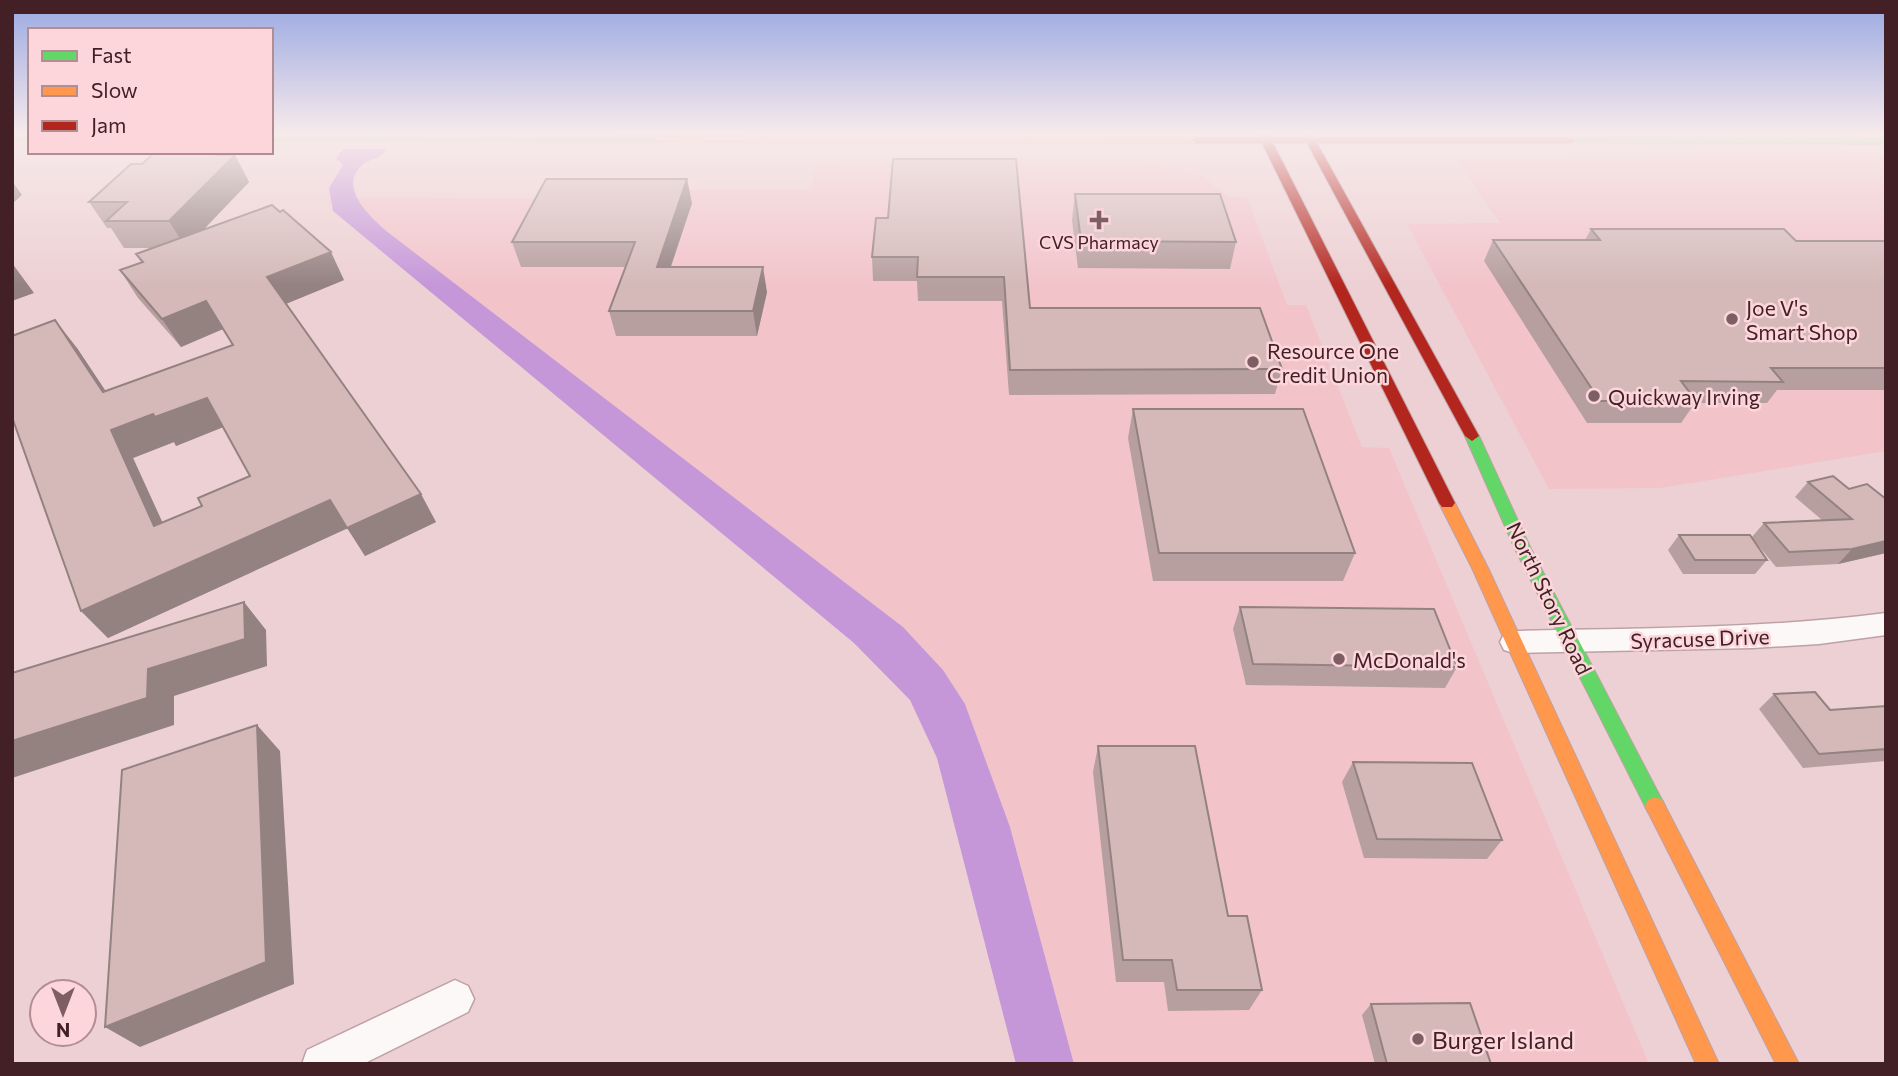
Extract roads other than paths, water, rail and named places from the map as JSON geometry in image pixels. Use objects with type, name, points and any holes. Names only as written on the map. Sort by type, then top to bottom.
[{"type":"main road","points":[[1277,184],[1291,194]]},
{"type":"main road","points":[[1287,184],[1480,568],[1708,1064]]},
{"type":"main road","points":[[1295,184],[1310,197]]},
{"type":"main road","name":"North Story Road","points":[[1339,184],[1351,213],[1484,458],[1523,549],[1788,1064]]},
{"type":"main road","points":[[1366,272],[1385,275]]},
{"type":"street","name":"Syracuse Drive","points":[[1514,642],[1571,643],[1752,637],[1819,633],[1886,624]]},
{"type":"street","points":[[321,1064],[455,999]]},
{"type":"place","name":"CVS Pharmacy","points":[[1099,220]]},
{"type":"place","name":"Joe V's Smart Shop","points":[[1732,319]]},
{"type":"place","name":"Resource One Credit Union","points":[[1253,362]]},
{"type":"place","name":"Quickway Irving","points":[[1594,396]]},
{"type":"place","name":"McDonald's","points":[[1339,659]]},
{"type":"place","name":"Burger Island","points":[[1418,1039]]}]
